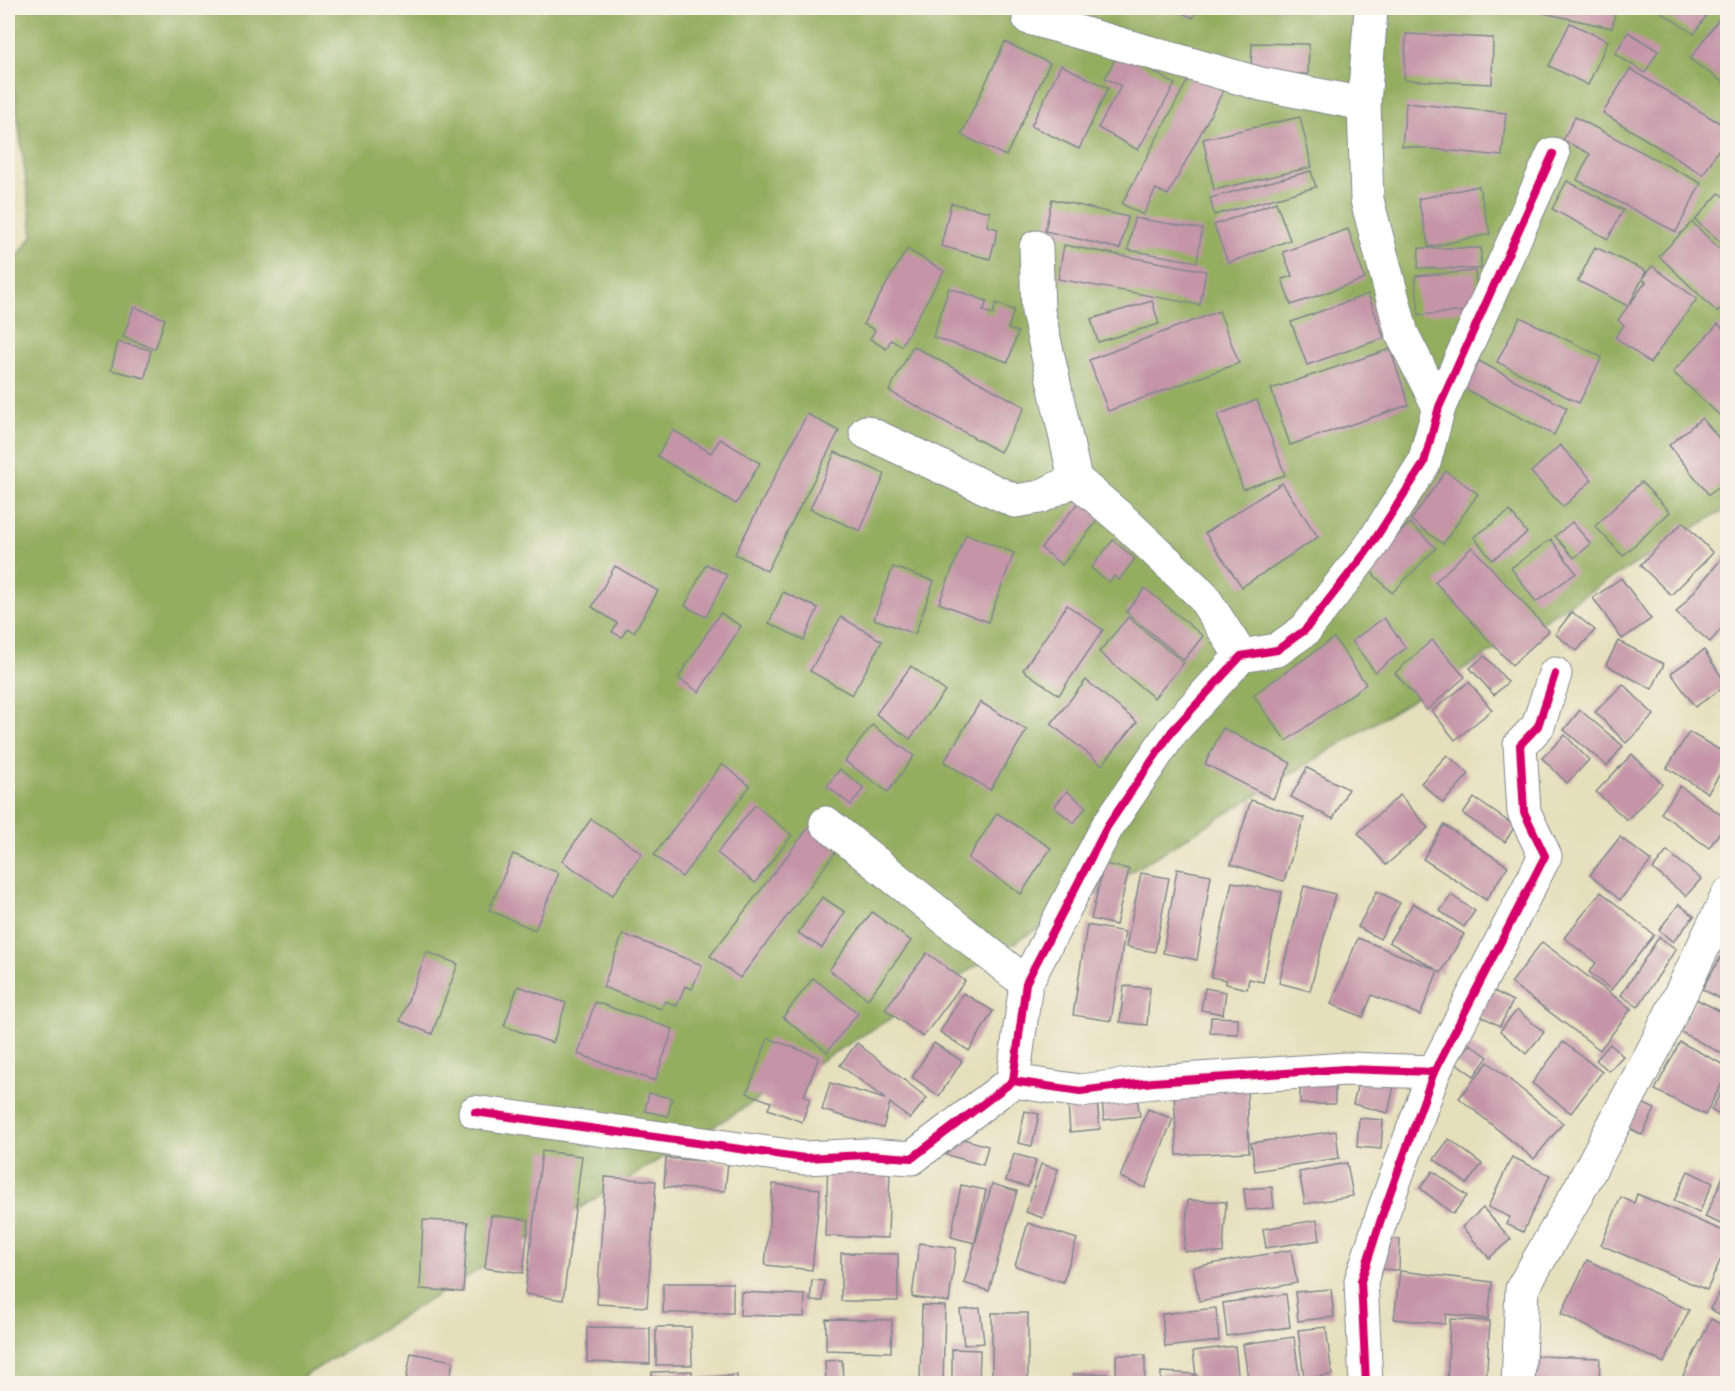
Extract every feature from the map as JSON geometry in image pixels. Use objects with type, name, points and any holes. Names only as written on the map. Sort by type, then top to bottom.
[{"type":"street","points":[[1371,8],[1364,104],[1366,200],[1402,334],[1438,406]]},
{"type":"street","points":[[1029,18],[1261,84],[1364,104]]},
{"type":"street","points":[[1013,1082],[1026,984],[1107,827],[1172,731],[1241,656],[1277,650],[1305,630],[1371,547],[1424,463],[1438,406],[1553,154]]},
{"type":"street","points":[[1036,247],[1038,311],[1075,479],[1125,522],[1202,595],[1241,656]]},
{"type":"street","points":[[866,432],[1015,501],[1040,496],[1075,479]]},
{"type":"street","points":[[1366,1383],[1361,1281],[1384,1210],[1434,1072],[1545,856],[1524,812],[1520,745],[1538,726],[1555,674]]},
{"type":"street","points":[[826,823],[1026,984]]},
{"type":"street","points":[[1518,1383],[1522,1289],[1577,1194],[1655,1047],[1728,895]]},
{"type":"street","points":[[475,1112],[804,1158],[867,1155],[912,1158],[1013,1082],[1080,1091],[1153,1082],[1346,1069],[1434,1072]]},
{"type":"green space","points":[[8,8],[1727,8],[1727,508],[293,1383],[8,1383],[8,269],[33,235],[8,42]]},
{"type":"building","points":[[1171,8],[1198,8],[1193,18]]},
{"type":"building","points":[[1520,8],[1616,8],[1612,28]]},
{"type":"building","points":[[1665,8],[1711,8],[1694,34],[1661,12]]},
{"type":"building","points":[[1718,20],[1728,28],[1728,86],[1690,59]]},
{"type":"building","points":[[1570,23],[1608,41],[1588,85],[1549,66]]},
{"type":"building","points":[[1628,32],[1658,51],[1645,73],[1615,54]]},
{"type":"building","points":[[1406,34],[1493,38],[1492,84],[1404,80]]},
{"type":"building","points":[[1005,42],[1050,63],[1006,156],[961,135]]},
{"type":"building","points":[[1252,43],[1309,44],[1308,74],[1251,73]]},
{"type":"building","points":[[1119,52],[1175,84],[1138,150],[1098,128],[1121,86],[1105,78]]},
{"type":"building","points":[[1061,65],[1108,88],[1079,149],[1031,126]]},
{"type":"building","points":[[1630,69],[1728,128],[1728,134],[1703,175],[1603,113]]},
{"type":"building","points":[[1191,74],[1223,91],[1168,195],[1156,189],[1143,215],[1122,204]]},
{"type":"building","points":[[1406,103],[1506,113],[1502,156],[1402,146]]},
{"type":"building","points":[[1300,117],[1312,167],[1214,190],[1203,139]]},
{"type":"building","points":[[1575,117],[1701,183],[1676,232],[1577,180],[1590,154],[1563,140]]},
{"type":"building","points":[[1311,171],[1316,187],[1214,215],[1210,198]]},
{"type":"building","points":[[1567,181],[1623,210],[1608,239],[1552,209]]},
{"type":"building","points":[[1479,186],[1490,234],[1429,247],[1418,199]]},
{"type":"building","points":[[1719,193],[1728,200],[1728,248],[1695,220]]},
{"type":"building","points":[[1052,199],[1128,217],[1120,249],[1045,231]]},
{"type":"building","points":[[1276,202],[1290,240],[1228,263],[1214,225]]},
{"type":"building","points":[[951,203],[990,212],[987,226],[998,229],[990,259],[941,246]]},
{"type":"building","points":[[1134,218],[1202,229],[1197,262],[1128,250]]},
{"type":"building","points":[[1692,222],[1728,257],[1728,301],[1717,312],[1659,256]]},
{"type":"building","points":[[1348,229],[1365,279],[1291,305],[1282,279],[1292,276],[1283,252]]},
{"type":"building","points":[[1064,245],[1206,271],[1200,305],[1058,279]]},
{"type":"building","points":[[1595,247],[1646,271],[1642,279],[1652,266],[1697,299],[1650,363],[1615,337],[1624,325],[1618,320],[1628,306],[1578,281]],"holes":[[[1642,279],[1646,282],[1629,305]]]},
{"type":"building","points":[[1419,248],[1481,248],[1481,269],[1418,268]]},
{"type":"building","points":[[907,249],[944,271],[901,346],[891,340],[886,349],[870,339],[875,330],[863,324]]},
{"type":"building","points":[[1475,271],[1479,310],[1419,315],[1415,276]]},
{"type":"building","points":[[949,288],[987,301],[983,311],[993,314],[996,303],[1014,310],[1008,329],[1018,332],[1008,362],[933,337]]},
{"type":"building","points":[[1368,294],[1384,338],[1307,365],[1291,322]]},
{"type":"building","points":[[1152,301],[1159,324],[1098,342],[1091,319]]},
{"type":"building","points":[[134,307],[165,319],[155,349],[123,337]]},
{"type":"building","points":[[1219,311],[1239,363],[1108,411],[1089,360]]},
{"type":"building","points":[[1520,317],[1602,357],[1579,403],[1497,362]]},
{"type":"building","points":[[1718,324],[1728,333],[1728,423],[1673,372]]},
{"type":"building","points":[[118,342],[151,350],[145,378],[111,370]]},
{"type":"building","points":[[913,346],[1025,407],[1000,452],[889,391]]},
{"type":"building","points":[[1390,349],[1409,405],[1290,445],[1271,389]]},
{"type":"building","points":[[1479,361],[1567,408],[1554,435],[1465,389]]},
{"type":"building","points":[[1257,400],[1285,475],[1243,489],[1217,415]]},
{"type":"building","points":[[807,414],[839,431],[767,571],[735,554]]},
{"type":"building","points":[[1702,418],[1728,449],[1728,480],[1709,495],[1669,445]]},
{"type":"building","points":[[673,430],[711,453],[720,439],[760,463],[736,504],[657,456]]},
{"type":"building","points":[[1560,445],[1592,480],[1563,507],[1531,472]]},
{"type":"building","points":[[835,452],[885,474],[860,531],[810,509]]},
{"type":"building","points":[[1446,471],[1478,494],[1443,544],[1411,520]]},
{"type":"building","points":[[1641,482],[1670,512],[1623,556],[1595,526]]},
{"type":"building","points":[[1282,483],[1318,537],[1242,587],[1205,533]]},
{"type":"building","points":[[1082,498],[1102,515],[1062,565],[1041,548]]},
{"type":"building","points":[[1510,511],[1527,533],[1492,560],[1474,537]]},
{"type":"building","points":[[1572,522],[1591,544],[1574,558],[1555,536]]},
{"type":"building","points":[[1683,522],[1713,553],[1671,595],[1640,565]]},
{"type":"building","points":[[1410,523],[1436,548],[1392,593],[1366,567]]},
{"type":"building","points":[[966,534],[1014,553],[988,622],[939,603]]},
{"type":"building","points":[[1551,539],[1576,573],[1536,602],[1511,568]]},
{"type":"building","points":[[1113,540],[1135,559],[1119,580],[1114,576],[1109,582],[1091,568]]},
{"type":"building","points":[[1472,547],[1549,631],[1512,665],[1435,582]]},
{"type":"building","points":[[1728,551],[1728,621],[1710,642],[1676,613]]},
{"type":"building","points":[[706,564],[727,575],[706,617],[685,606]]},
{"type":"building","points":[[615,566],[658,591],[634,632],[627,628],[622,637],[612,632],[617,623],[592,607]]},
{"type":"building","points":[[893,567],[934,581],[915,634],[874,619]]},
{"type":"building","points":[[1621,578],[1651,619],[1622,639],[1593,598]]},
{"type":"building","points":[[1145,588],[1203,636],[1184,660],[1126,612]]},
{"type":"building","points":[[783,592],[818,608],[804,640],[769,623]]},
{"type":"building","points":[[1067,605],[1103,630],[1059,695],[1023,670]]},
{"type":"building","points":[[1572,612],[1595,630],[1577,651],[1555,634]]},
{"type":"building","points":[[720,613],[741,626],[699,692],[678,678]]},
{"type":"building","points":[[841,617],[882,641],[852,695],[810,671]]},
{"type":"building","points":[[1128,617],[1184,663],[1154,698],[1099,652]]},
{"type":"building","points":[[1384,618],[1406,648],[1375,672],[1352,641]]},
{"type":"building","points":[[1334,638],[1366,684],[1286,741],[1253,695]]},
{"type":"building","points":[[1432,640],[1465,677],[1427,710],[1395,673]]},
{"type":"building","points":[[1618,641],[1664,664],[1652,689],[1606,665]]},
{"type":"building","points":[[1704,650],[1727,685],[1695,707],[1671,673]]},
{"type":"building","points":[[1485,656],[1508,682],[1494,695],[1470,668]]},
{"type":"building","points":[[911,666],[945,691],[910,739],[876,714]]},
{"type":"building","points":[[1086,680],[1137,722],[1102,765],[1051,724]]},
{"type":"building","points":[[1469,682],[1492,710],[1455,740],[1432,711]]},
{"type":"building","points":[[1623,684],[1654,715],[1626,743],[1595,712]]},
{"type":"building","points":[[980,702],[1027,730],[990,790],[944,762]]},
{"type":"building","points":[[1580,710],[1623,746],[1607,766],[1564,730]]},
{"type":"building","points":[[872,725],[914,756],[888,792],[845,761]]},
{"type":"building","points":[[1223,728],[1291,763],[1273,799],[1205,764]]},
{"type":"building","points":[[1689,732],[1728,755],[1728,761],[1708,793],[1667,768]]},
{"type":"building","points":[[1565,735],[1589,760],[1567,783],[1542,758]]},
{"type":"building","points":[[1632,754],[1662,784],[1627,820],[1596,792]]},
{"type":"building","points":[[1447,755],[1469,774],[1443,803],[1421,783]]},
{"type":"building","points":[[722,764],[750,786],[682,877],[654,855]]},
{"type":"building","points":[[1307,768],[1348,789],[1333,819],[1291,797]]},
{"type":"building","points":[[840,769],[864,788],[851,805],[827,786]]},
{"type":"building","points":[[1680,786],[1728,820],[1709,848],[1661,813]]},
{"type":"building","points":[[1067,791],[1086,807],[1074,823],[1054,807]]},
{"type":"building","points":[[1400,795],[1428,828],[1386,865],[1358,833]]},
{"type":"building","points":[[1474,798],[1515,826],[1505,842],[1463,814]]},
{"type":"building","points":[[1251,800],[1304,818],[1284,881],[1231,864]]},
{"type":"building","points":[[755,805],[792,835],[755,883],[717,853]]},
{"type":"building","points":[[997,813],[1051,848],[1021,894],[968,858]]},
{"type":"building","points":[[591,819],[642,853],[613,895],[562,861]]},
{"type":"building","points":[[1444,825],[1508,866],[1486,900],[1423,859]]},
{"type":"building","points":[[809,827],[838,849],[740,978],[710,956]]},
{"type":"building","points":[[1620,837],[1651,861],[1620,900],[1590,875]]},
{"type":"building","points":[[1667,851],[1701,879],[1686,896],[1653,869]]},
{"type":"building","points":[[513,854],[559,873],[535,930],[489,910]]},
{"type":"building","points":[[1104,864],[1129,869],[1116,925],[1091,919]]},
{"type":"building","points":[[1177,869],[1211,875],[1197,960],[1163,953]]},
{"type":"building","points":[[1141,873],[1169,878],[1155,952],[1126,947]]},
{"type":"building","points":[[1232,882],[1282,892],[1263,982],[1249,979],[1247,989],[1226,984],[1226,980],[1211,977]]},
{"type":"building","points":[[1304,886],[1335,894],[1310,991],[1279,983]]},
{"type":"building","points":[[1377,891],[1400,903],[1380,939],[1358,927]]},
{"type":"building","points":[[1601,892],[1654,935],[1611,990],[1589,972],[1596,963],[1564,938]]},
{"type":"building","points":[[1451,895],[1475,911],[1464,927],[1440,911]]},
{"type":"building","points":[[822,897],[845,912],[822,948],[798,933]]},
{"type":"building","points":[[1413,903],[1464,934],[1441,973],[1438,971],[1420,1015],[1372,995],[1363,1017],[1331,1004],[1358,938],[1437,970],[1389,942]]},
{"type":"building","points":[[1679,904],[1694,916],[1673,942],[1659,930]]},
{"type":"building","points":[[872,912],[911,941],[868,999],[829,970]]},
{"type":"building","points":[[1087,925],[1125,932],[1111,1021],[1073,1015]]},
{"type":"building","points":[[623,934],[702,965],[692,989],[685,986],[677,1006],[665,1001],[661,1009],[603,987]]},
{"type":"building","points":[[1659,937],[1676,949],[1638,1007],[1621,995]]},
{"type":"building","points":[[1542,942],[1631,1009],[1600,1050],[1511,983]]},
{"type":"building","points":[[1728,944],[1728,1003],[1702,989]]},
{"type":"building","points":[[427,952],[458,964],[432,1034],[400,1021]]},
{"type":"building","points":[[927,953],[965,981],[923,1037],[885,1009]]},
{"type":"building","points":[[813,978],[858,1013],[827,1052],[783,1017]]},
{"type":"building","points":[[518,986],[566,1003],[553,1043],[504,1026]]},
{"type":"building","points":[[1124,986],[1150,988],[1147,1025],[1120,1022]]},
{"type":"building","points":[[1205,988],[1226,992],[1223,1014],[1201,1010]]},
{"type":"building","points":[[1492,990],[1513,1001],[1500,1026],[1479,1015]]},
{"type":"building","points":[[963,993],[993,1011],[969,1051],[940,1032]]},
{"type":"building","points":[[1696,999],[1728,1015],[1728,1057],[1679,1031]]},
{"type":"building","points":[[595,1002],[673,1029],[655,1081],[578,1054]]},
{"type":"building","points":[[1517,1010],[1544,1032],[1526,1054],[1500,1031]]},
{"type":"building","points":[[1211,1017],[1238,1018],[1238,1034],[1210,1033]]},
{"type":"building","points":[[768,1038],[819,1057],[804,1096],[810,1099],[802,1122],[768,1109],[771,1102],[747,1093]]},
{"type":"building","points":[[1563,1042],[1602,1072],[1571,1113],[1532,1083]]},
{"type":"building","points":[[1680,1042],[1728,1067],[1728,1072],[1705,1115],[1655,1090]]},
{"type":"building","points":[[857,1043],[927,1098],[910,1119],[890,1103],[883,1128],[822,1110],[830,1083],[885,1099],[840,1065]]},
{"type":"building","points":[[934,1043],[962,1061],[939,1096],[912,1077]]},
{"type":"building","points":[[1470,1044],[1488,1057],[1474,1076],[1456,1063]]},
{"type":"building","points":[[1610,1044],[1623,1056],[1609,1071],[1596,1060]]},
{"type":"building","points":[[1488,1062],[1563,1123],[1534,1159],[1459,1098]]},
{"type":"building","points":[[1360,1074],[1395,1082],[1388,1113],[1353,1104]]},
{"type":"building","points":[[1300,1077],[1335,1077],[1335,1104],[1300,1104]]},
{"type":"building","points":[[1728,1080],[1728,1120],[1711,1110]]},
{"type":"building","points":[[1247,1089],[1249,1152],[1177,1155],[1174,1091]]},
{"type":"building","points":[[649,1093],[672,1098],[668,1116],[645,1111]]},
{"type":"building","points":[[1137,1097],[1140,1116],[1104,1120],[1102,1101]]},
{"type":"building","points":[[1636,1100],[1655,1109],[1642,1135],[1623,1125]]},
{"type":"building","points":[[1097,1102],[1100,1129],[1070,1132],[1068,1104]]},
{"type":"building","points":[[1148,1109],[1173,1119],[1145,1188],[1120,1177]]},
{"type":"building","points":[[1025,1111],[1039,1114],[1032,1146],[1018,1143]]},
{"type":"building","points":[[1359,1118],[1383,1120],[1381,1149],[1357,1147]]},
{"type":"building","points":[[1336,1131],[1339,1158],[1255,1171],[1251,1143]]},
{"type":"building","points":[[949,1135],[988,1146],[983,1165],[944,1154]]},
{"type":"building","points":[[1449,1139],[1482,1164],[1467,1184],[1434,1159]]},
{"type":"building","points":[[542,1151],[582,1156],[563,1300],[525,1294]]},
{"type":"building","points":[[1014,1154],[1036,1160],[1028,1187],[1006,1181]]},
{"type":"building","points":[[1512,1157],[1550,1175],[1523,1232],[1506,1224],[1510,1217],[1488,1207]]},
{"type":"building","points":[[666,1158],[728,1163],[725,1191],[664,1187]]},
{"type":"building","points":[[1347,1163],[1353,1196],[1305,1204],[1299,1172]]},
{"type":"building","points":[[828,1164],[890,1167],[888,1238],[825,1236]]},
{"type":"building","points":[[1041,1164],[1058,1169],[1043,1218],[1026,1212]]},
{"type":"building","points":[[1728,1166],[1728,1227],[1705,1217]]},
{"type":"building","points":[[1433,1171],[1467,1196],[1453,1214],[1420,1188]]},
{"type":"building","points":[[1688,1171],[1713,1183],[1699,1213],[1674,1201]]},
{"type":"building","points":[[605,1177],[656,1181],[647,1307],[597,1304]]},
{"type":"building","points":[[773,1184],[820,1189],[812,1270],[765,1265]]},
{"type":"building","points":[[992,1184],[1017,1191],[989,1291],[964,1283]]},
{"type":"building","points":[[961,1185],[986,1190],[975,1243],[951,1237]]},
{"type":"building","points":[[1272,1187],[1274,1208],[1246,1210],[1244,1189]]},
{"type":"building","points":[[1637,1194],[1728,1233],[1728,1243],[1707,1290],[1601,1245],[1621,1197],[1634,1203]]},
{"type":"building","points":[[1188,1200],[1226,1202],[1223,1253],[1184,1251]]},
{"type":"building","points":[[1483,1208],[1511,1239],[1489,1258],[1462,1227]]},
{"type":"building","points":[[491,1215],[529,1220],[523,1273],[485,1268]]},
{"type":"building","points":[[423,1220],[468,1222],[463,1292],[420,1289]]},
{"type":"building","points":[[1317,1220],[1320,1240],[1266,1248],[1263,1229]]},
{"type":"building","points":[[1028,1223],[1077,1239],[1063,1282],[1015,1266]]},
{"type":"building","points":[[1378,1238],[1400,1239],[1399,1270],[1377,1269]]},
{"type":"building","points":[[919,1243],[956,1248],[949,1302],[912,1297]]},
{"type":"building","points":[[1291,1250],[1297,1283],[1199,1301],[1193,1267]]},
{"type":"building","points":[[841,1253],[898,1254],[898,1301],[841,1301]]},
{"type":"building","points":[[1587,1260],[1689,1310],[1664,1363],[1561,1314]]},
{"type":"building","points":[[1400,1271],[1492,1282],[1488,1319],[1446,1314],[1445,1324],[1394,1319]]},
{"type":"building","points":[[1728,1278],[1728,1319],[1710,1309]]},
{"type":"building","points":[[812,1280],[824,1281],[823,1301],[810,1301]]},
{"type":"building","points":[[663,1283],[733,1283],[733,1313],[663,1313]]},
{"type":"building","points":[[1331,1289],[1334,1317],[1298,1321],[1295,1292]]},
{"type":"building","points":[[741,1292],[805,1295],[804,1317],[740,1315]]},
{"type":"building","points":[[1286,1294],[1290,1327],[1227,1336],[1223,1303]]},
{"type":"building","points":[[922,1305],[945,1306],[943,1384],[920,1384]]},
{"type":"building","points":[[980,1308],[984,1343],[964,1345],[960,1310]]},
{"type":"building","points":[[1216,1308],[1219,1341],[1165,1347],[1162,1314]]},
{"type":"building","points":[[992,1313],[1028,1313],[1028,1384],[992,1384]]},
{"type":"building","points":[[826,1319],[892,1320],[891,1352],[826,1350]]},
{"type":"building","points":[[1450,1319],[1490,1321],[1486,1384],[1447,1384]]},
{"type":"building","points":[[1711,1319],[1728,1328],[1728,1376],[1724,1384],[1679,1384]]},
{"type":"building","points":[[587,1327],[650,1328],[650,1364],[587,1362]]},
{"type":"building","points":[[656,1327],[691,1327],[692,1365],[656,1365]]},
{"type":"building","points":[[1326,1327],[1332,1375],[1304,1378],[1298,1330]]},
{"type":"building","points":[[1294,1337],[1300,1382],[1249,1384],[1243,1344]]},
{"type":"building","points":[[1235,1346],[1239,1384],[1197,1384],[1193,1351]]},
{"type":"building","points":[[952,1349],[980,1350],[979,1384],[952,1384]]},
{"type":"building","points":[[411,1353],[453,1361],[449,1384],[427,1384],[406,1380]]},
{"type":"building","points":[[1116,1355],[1145,1355],[1145,1384],[1116,1384]]},
{"type":"building","points":[[1536,1356],[1600,1358],[1599,1384],[1535,1384]]},
{"type":"building","points":[[842,1360],[843,1384],[826,1384],[825,1361]]},
{"type":"building","points":[[692,1371],[692,1384],[652,1384],[652,1372]]},
{"type":"building","points":[[1161,1372],[1194,1374],[1193,1384],[1161,1384]]},
{"type":"building","points":[[1073,1374],[1112,1374],[1111,1384],[1073,1384]]},
{"type":"building","points":[[737,1375],[737,1384],[702,1384],[701,1378]]},
{"type":"cycle path","points":[[1013,1081],[1026,983],[1107,827],[1172,731],[1241,656],[1277,650],[1305,630],[1370,547],[1424,463],[1439,407],[1553,154]]},
{"type":"cycle path","points":[[1366,1384],[1361,1281],[1384,1210],[1434,1072],[1545,856],[1524,812],[1520,745],[1538,726],[1555,674]]},
{"type":"cycle path","points":[[475,1112],[804,1158],[867,1155],[912,1158],[1013,1081],[1080,1091],[1153,1082],[1346,1069],[1434,1072]]}]
